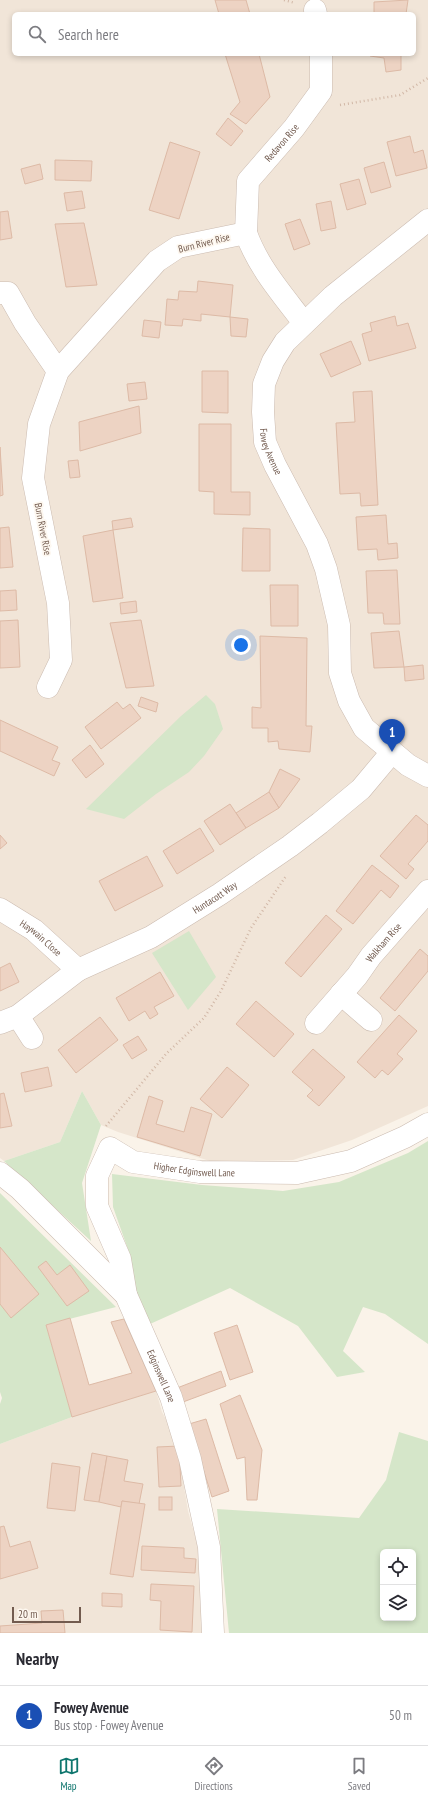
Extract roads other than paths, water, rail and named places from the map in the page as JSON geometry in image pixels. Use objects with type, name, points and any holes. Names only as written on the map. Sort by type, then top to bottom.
[{"type":"street","name":"Redavon Rise","points":[[246,233],[248,181],[294,128],[321,91],[321,56]]},
{"type":"street","name":"Fowey Avenue","points":[[428,220],[333,296],[304,323],[285,342],[273,361],[264,384],[265,442],[278,472],[317,544],[326,569],[340,625],[340,673],[349,701],[364,728],[408,765],[428,776]]},
{"type":"street","points":[[246,233],[252,252],[304,323]]},
{"type":"street","name":"Burn River Rise","points":[[48,687],[61,660],[58,603],[33,478],[39,424],[58,371],[157,261],[178,247],[246,233]]},
{"type":"street","points":[[0,293],[8,292],[25,323],[58,371]]},
{"type":"street","name":"Huntacott Way","points":[[32,1038],[9,1019],[78,970],[151,937],[220,894],[290,846],[361,789],[392,752]]},
{"type":"street","name":"Walkham Rise","points":[[316,1023],[428,891]]},
{"type":"street","name":"Haywain Close","points":[[0,909],[34,930],[78,970]]},
{"type":"street","points":[[341,994],[371,1020]]},
{"type":"street","name":"Higher Edginswell Lane","points":[[126,1294],[120,1259],[97,1206],[97,1176],[110,1148],[133,1162],[200,1172],[297,1173],[351,1161],[405,1137],[428,1124]]},
{"type":"street","name":"Edginswell Lane","points":[[0,1173],[20,1189],[126,1294],[171,1397],[190,1459],[209,1547],[213,1633]]},
{"type":"place","name":"Fowey Avenue","points":[[392,752]]}]
